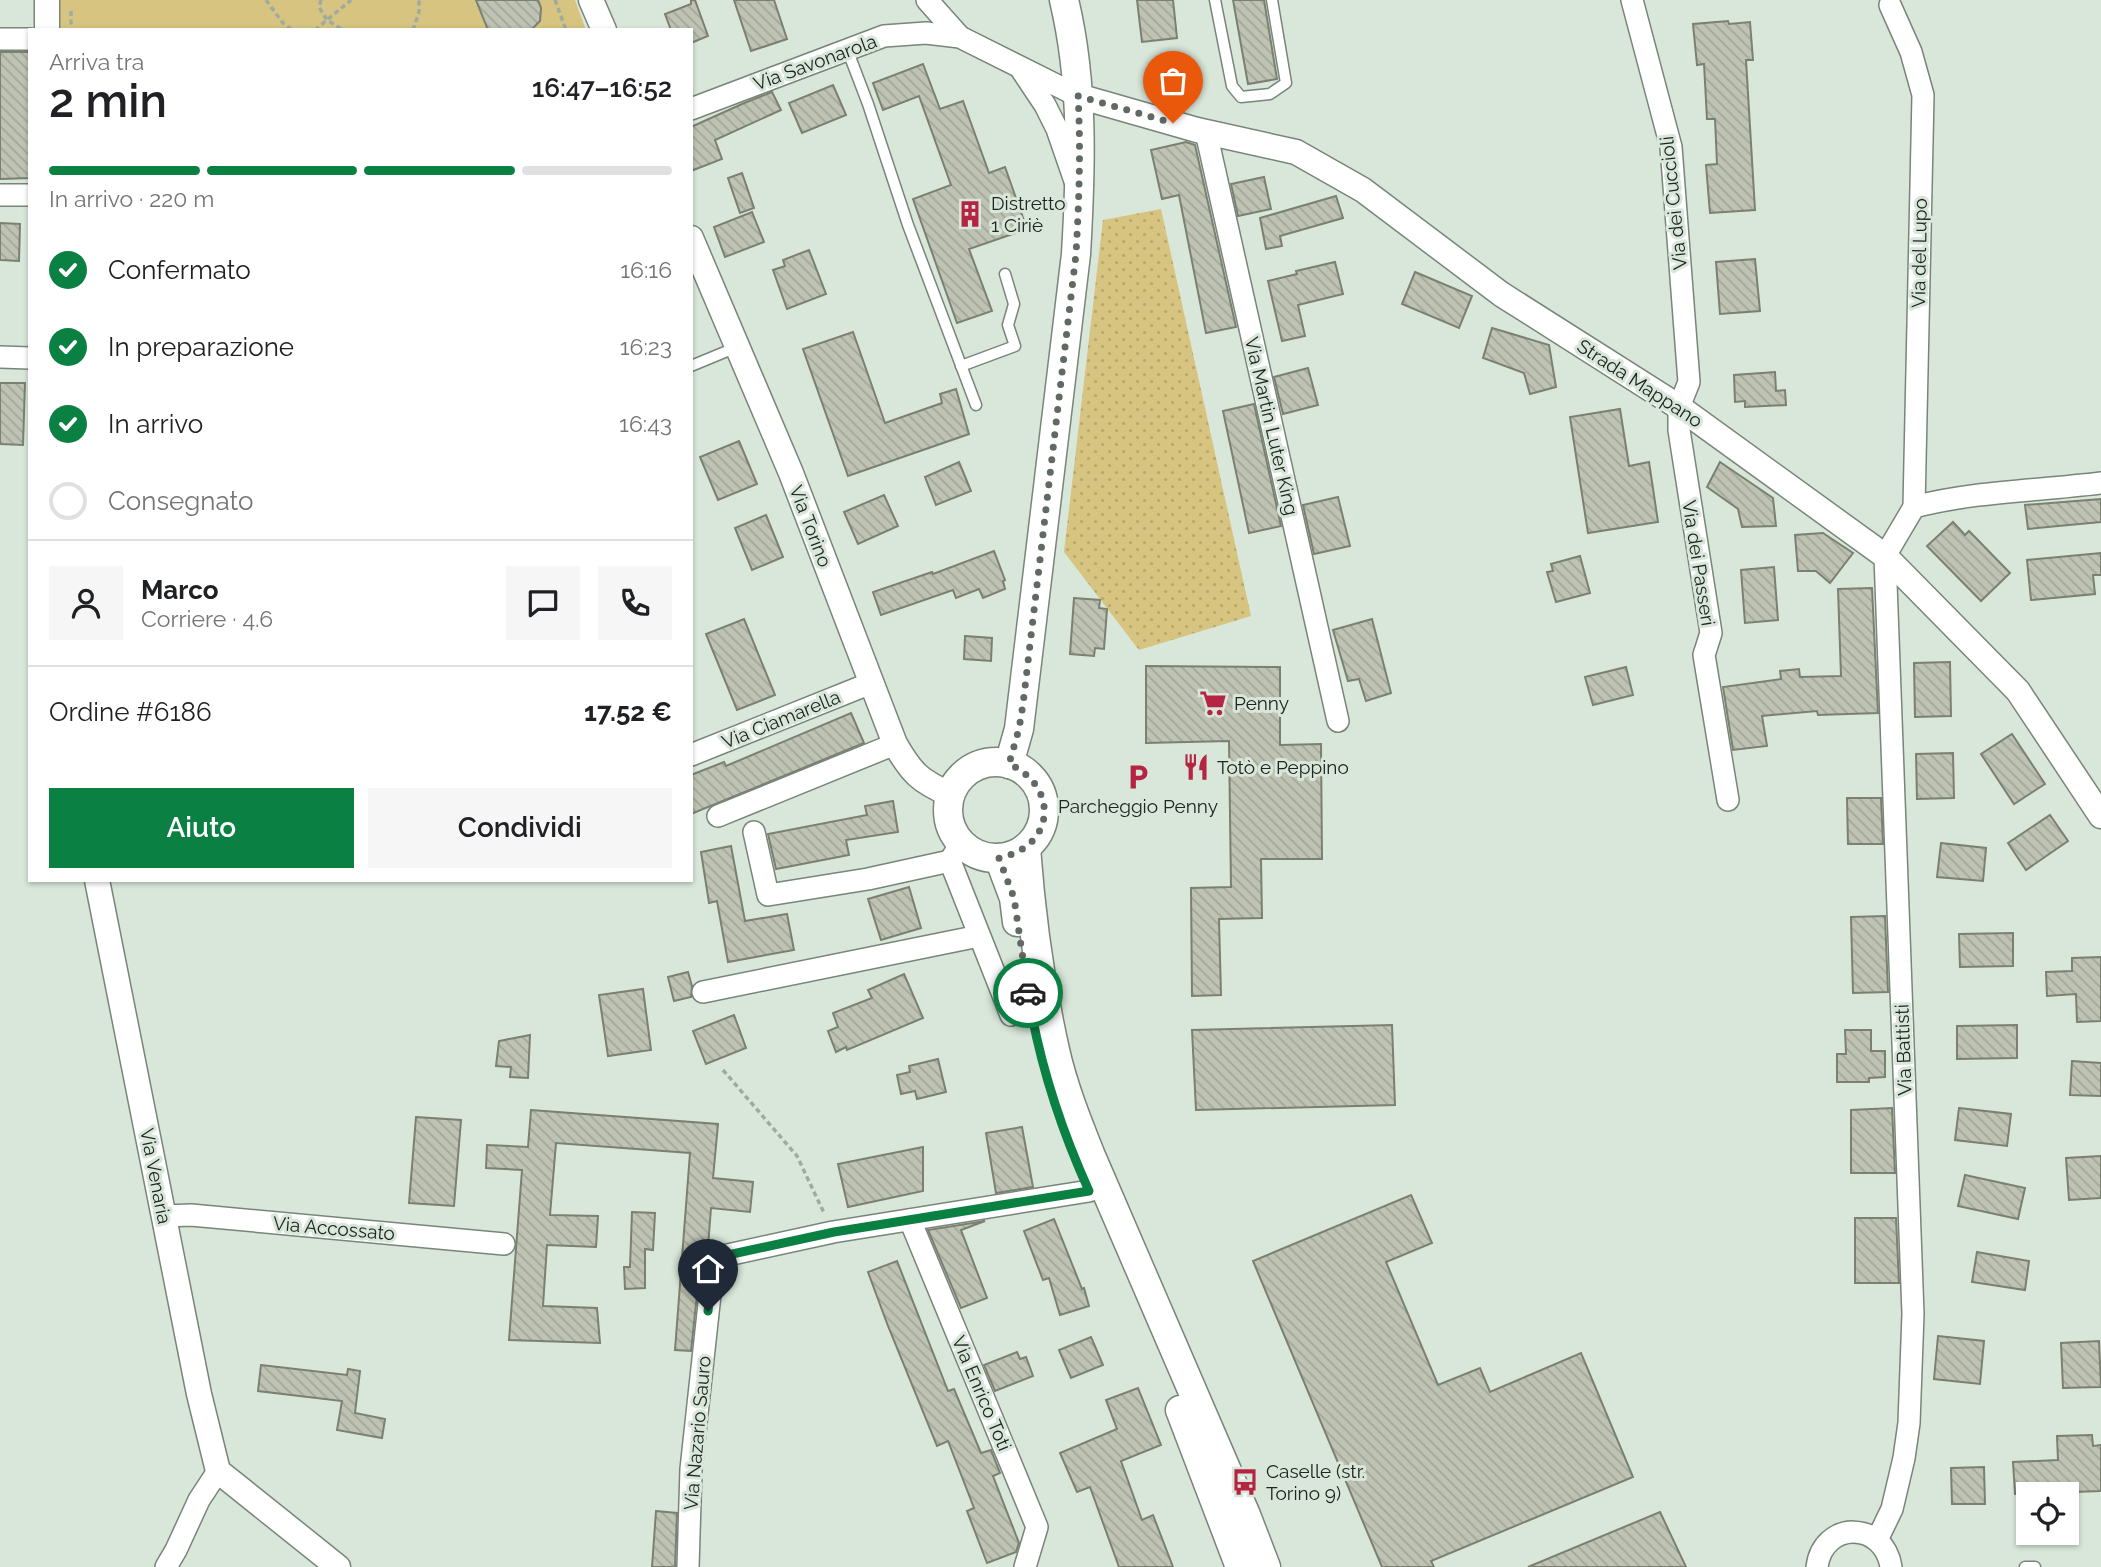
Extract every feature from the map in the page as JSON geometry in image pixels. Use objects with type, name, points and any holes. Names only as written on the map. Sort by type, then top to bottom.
[{"type":"main road","points":[[1009,764],[1019,729],[1076,254],[1080,130],[1071,28],[1064,0]]},
{"type":"main road","points":[[995,762],[1009,764],[1022,770],[1040,791],[1044,804],[1041,829],[1026,848],[1013,855],[999,858],[956,852],[948,812],[951,795],[958,782],[980,765],[995,762]]},
{"type":"main road","points":[[1026,848],[1031,912],[1044,998],[1069,1100],[1266,1567]]},
{"type":"main road","points":[[999,858],[1014,898],[1030,1008],[1043,1067],[1057,1112],[1189,1429],[1240,1567]]},
{"type":"street","points":[[47,0],[47,28]]},
{"type":"street","points":[[591,0],[603,28]]},
{"type":"street","points":[[927,0],[960,37]]},
{"type":"street","name":"Via dei Cuccioli","points":[[1632,0],[1671,147],[1689,382],[1679,407]]},
{"type":"street","name":"Via del Lupo","points":[[1885,556],[1914,507],[1923,95],[1911,52],[1890,5]]},
{"type":"street","name":"Via Savonarola","points":[[693,108],[884,36],[926,33],[960,37],[1078,96]]},
{"type":"street","points":[[0,39],[28,39]]},
{"type":"street","points":[[1020,67],[1057,129],[1080,193]]},
{"type":"street","name":"Strada Mappano","points":[[1078,96],[1206,132],[1296,152],[1363,190],[1501,294],[1679,407],[1885,556],[2018,691],[2101,816]]},
{"type":"street","name":"Via Martin Luter King","points":[[1206,132],[1338,721]]},
{"type":"street","points":[[0,195],[28,195]]},
{"type":"street","name":"Via Torino","points":[[693,244],[703,275],[738,347],[791,472],[895,744],[909,769],[927,784],[951,795]]},
{"type":"street","points":[[0,357],[28,358]]},
{"type":"street","name":"Via dei Passeri","points":[[1679,407],[1679,430],[1711,633],[1704,655],[1728,800]]},
{"type":"street","points":[[1914,507],[1946,498],[2101,484]]},
{"type":"street","name":"Via Battisti","points":[[1877,1539],[1892,1509],[1904,1458],[1909,1423],[1913,1314],[1885,556]]},
{"type":"street","name":"Via Ciamarella","points":[[693,754],[871,683]]},
{"type":"street","points":[[718,816],[895,744]]},
{"type":"street","points":[[754,832],[768,895],[868,879],[956,852],[979,936],[1011,1015]]},
{"type":"street","name":"Via Venaria","points":[[97,882],[199,1394],[218,1471]]},
{"type":"street","points":[[703,992],[979,936]]},
{"type":"street","points":[[834,1232],[1089,1191]]},
{"type":"street","name":"Via Accossato","points":[[164,1216],[191,1215],[504,1244]]},
{"type":"street","name":"Via Enrico Toti","points":[[910,1220],[1037,1527],[1025,1567]]},
{"type":"street","name":"Via Nazario Sauro","points":[[688,1567],[691,1469],[714,1258],[834,1232]]},
{"type":"street","points":[[166,1567],[199,1500],[218,1471],[338,1567]]},
{"type":"street","points":[[1817,1567],[1822,1549],[1829,1541],[1838,1535],[1858,1532],[1877,1539],[1889,1556],[1891,1567]]},
{"type":"lane","points":[[1215,0],[1231,86],[1241,97],[1270,94],[1286,83],[1272,0]]},
{"type":"lane","points":[[847,49],[908,225],[976,405]]},
{"type":"lane","points":[[961,366],[1015,346],[1007,325],[1014,304],[1005,274]]},
{"type":"lane","points":[[693,365],[738,347]]},
{"type":"lane","points":[[2025,1567],[2035,1567]]},
{"type":"path","points":[[266,0],[289,28]]},
{"type":"path","points":[[321,0],[319,7],[327,20],[340,28]]},
{"type":"path","points":[[317,28],[351,0]]},
{"type":"path","points":[[413,28],[419,12],[419,0]]},
{"type":"path","points":[[555,0],[565,28]]},
{"type":"path","points":[[71,10],[71,28]]},
{"type":"path","points":[[723,1070],[797,1156],[834,1232]]},
{"type":"shaded area","points":[[57,0],[575,0],[585,28],[58,28]]},
{"type":"shaded area","points":[[1161,209],[1251,616],[1139,650],[1064,552],[1103,220]]},
{"type":"building","points":[[476,0],[538,0],[541,8],[540,21],[533,28],[487,28]]},
{"type":"building","points":[[691,0],[695,0],[708,36],[693,42],[693,28],[670,28],[665,14],[691,4]]},
{"type":"building","points":[[734,0],[774,0],[787,39],[751,51]]},
{"type":"building","points":[[1137,0],[1173,0],[1177,38],[1142,42]]},
{"type":"building","points":[[1233,0],[1264,0],[1277,79],[1248,84]]},
{"type":"building","points":[[1728,21],[1729,24],[1750,22],[1753,60],[1746,60],[1755,210],[1710,213],[1706,165],[1717,164],[1715,119],[1707,119],[1704,64],[1697,65],[1693,24]]},
{"type":"building","points":[[0,52],[28,52],[28,178],[0,179]]},
{"type":"building","name":"Distretto 1 Ciriè","points":[[923,64],[940,109],[963,101],[989,173],[1005,167],[1027,229],[969,249],[992,311],[957,323],[913,199],[951,185],[919,96],[883,110],[873,83]]},
{"type":"building","points":[[833,85],[846,115],[802,133],[789,103]]},
{"type":"building","points":[[772,92],[781,110],[715,140],[722,159],[693,170],[693,126]]},
{"type":"building","points":[[1186,142],[1195,145],[1236,327],[1206,333],[1179,195],[1162,199],[1151,150]]},
{"type":"building","points":[[742,173],[754,208],[740,213],[728,178]]},
{"type":"building","points":[[1264,177],[1271,209],[1238,216],[1231,184]]},
{"type":"building","points":[[1336,196],[1343,218],[1280,236],[1282,246],[1266,249],[1260,218]]},
{"type":"building","points":[[752,212],[764,242],[725,257],[714,227]]},
{"type":"building","points":[[0,223],[20,224],[19,261],[0,260]]},
{"type":"building","points":[[809,250],[826,294],[787,309],[773,270],[785,266],[783,260]]},
{"type":"building","points":[[1755,259],[1760,311],[1720,314],[1716,262]]},
{"type":"building","points":[[1335,262],[1343,294],[1298,305],[1305,336],[1282,341],[1268,281]]},
{"type":"building","points":[[1415,272],[1472,296],[1459,328],[1402,304]]},
{"type":"building","points":[[1492,328],[1549,345],[1556,387],[1530,394],[1524,373],[1483,358]]},
{"type":"building","points":[[853,332],[885,423],[942,403],[940,394],[956,389],[969,434],[848,476],[803,349]]},
{"type":"building","points":[[1308,368],[1318,405],[1283,414],[1274,377]]},
{"type":"building","points":[[1775,372],[1776,391],[1785,390],[1786,405],[1745,407],[1745,401],[1735,402],[1734,375]]},
{"type":"building","points":[[0,383],[25,383],[23,445],[0,444]]},
{"type":"building","points":[[1254,404],[1281,526],[1249,533],[1223,411]]},
{"type":"building","points":[[1620,409],[1629,466],[1649,462],[1658,522],[1588,533],[1570,417]]},
{"type":"building","points":[[739,441],[757,484],[718,500],[700,457]]},
{"type":"building","points":[[959,462],[971,491],[936,505],[925,477]]},
{"type":"building","points":[[1720,462],[1773,498],[1776,526],[1742,527],[1738,509],[1707,487]]},
{"type":"building","points":[[884,495],[898,526],[858,544],[844,512]]},
{"type":"building","points":[[1338,497],[1350,546],[1314,554],[1303,505]]},
{"type":"building","points":[[2101,499],[2101,522],[2028,529],[2025,505]]},
{"type":"building","points":[[766,515],[783,557],[752,570],[735,528]]},
{"type":"building","points":[[1953,522],[1965,535],[1969,531],[2010,573],[1981,601],[1927,546]]},
{"type":"building","points":[[1823,533],[1853,553],[1830,583],[1816,571],[1798,571],[1795,535]]},
{"type":"building","points":[[994,551],[1005,580],[1005,589],[983,598],[979,589],[956,598],[953,590],[881,615],[873,592],[932,572],[933,574]]},
{"type":"building","points":[[2101,553],[2101,575],[2093,575],[2095,594],[2031,600],[2027,560]]},
{"type":"building","points":[[1580,556],[1590,593],[1556,602],[1547,572],[1553,571],[1551,564]]},
{"type":"building","points":[[1774,567],[1778,620],[1745,623],[1741,570]]},
{"type":"building","points":[[1872,588],[1878,713],[1818,715],[1817,711],[1762,716],[1767,746],[1733,750],[1723,687],[1781,679],[1780,671],[1799,669],[1800,677],[1841,676],[1838,589]]},
{"type":"building","points":[[1074,598],[1100,600],[1099,608],[1107,609],[1104,649],[1095,648],[1094,656],[1070,654]]},
{"type":"building","points":[[744,619],[775,695],[737,710],[706,634]]},
{"type":"building","points":[[1372,619],[1391,693],[1366,701],[1359,679],[1348,681],[1333,630]]},
{"type":"building","points":[[965,636],[992,638],[991,661],[964,659]]},
{"type":"building","points":[[1950,662],[1951,716],[1915,717],[1914,663]]},
{"type":"building","points":[[1146,666],[1280,667],[1280,745],[1321,744],[1322,859],[1261,859],[1262,918],[1219,919],[1221,995],[1192,996],[1191,888],[1231,887],[1229,741],[1146,743]]},
{"type":"building","points":[[1626,667],[1633,695],[1593,705],[1585,677]]},
{"type":"building","points":[[851,713],[864,743],[693,813],[693,774],[724,762],[726,766]]},
{"type":"building","points":[[2012,734],[2045,784],[2014,804],[1981,754]]},
{"type":"building","points":[[1953,753],[1954,798],[1917,799],[1916,754]]},
{"type":"building","points":[[1847,798],[1881,798],[1883,844],[1848,844]]},
{"type":"building","points":[[893,801],[898,832],[846,840],[849,855],[776,869],[768,834],[867,815],[865,806]]},
{"type":"building","points":[[2050,815],[2068,841],[2026,870],[2008,843]]},
{"type":"building","points":[[1941,843],[1986,848],[1983,881],[1937,877]]},
{"type":"building","points":[[731,846],[745,921],[787,914],[794,950],[728,962],[717,901],[709,903],[701,852]]},
{"type":"building","points":[[909,887],[921,928],[881,940],[868,899]]},
{"type":"building","points":[[1885,916],[1888,992],[1853,993],[1851,917]]},
{"type":"building","points":[[2013,933],[2013,966],[1960,967],[1959,934]]},
{"type":"building","points":[[2101,957],[2101,1021],[2077,1022],[2076,994],[2047,996],[2046,972],[2072,971],[2072,958]]},
{"type":"building","points":[[688,972],[692,986],[691,997],[674,1001],[668,977]]},
{"type":"building","points":[[904,974],[923,1018],[847,1050],[846,1047],[836,1052],[828,1031],[838,1027],[833,1013],[872,998],[868,990]]},
{"type":"building","points":[[643,989],[651,1050],[608,1056],[599,995]]},
{"type":"building","points":[[734,1015],[746,1048],[706,1064],[693,1031]]},
{"type":"building","points":[[1392,1025],[1395,1105],[1196,1110],[1192,1030]]},
{"type":"building","points":[[2017,1025],[2017,1058],[1957,1059],[1957,1026]]},
{"type":"building","points":[[1845,1030],[1871,1030],[1871,1051],[1885,1051],[1885,1077],[1869,1078],[1869,1082],[1837,1082],[1837,1054],[1846,1054]]},
{"type":"building","points":[[530,1035],[528,1078],[510,1077],[511,1067],[496,1066],[499,1041]]},
{"type":"building","points":[[938,1059],[946,1092],[917,1099],[915,1091],[901,1094],[897,1075],[910,1072],[909,1066]]},
{"type":"building","points":[[2072,1061],[2101,1063],[2101,1096],[2070,1095]]},
{"type":"building","points":[[1892,1108],[1895,1173],[1851,1173],[1851,1110]]},
{"type":"building","points":[[1959,1108],[2011,1114],[2007,1146],[1955,1140]]},
{"type":"building","points":[[531,1110],[718,1124],[713,1178],[753,1182],[750,1212],[711,1208],[708,1247],[701,1257],[691,1351],[675,1350],[690,1153],[556,1143],[550,1215],[598,1216],[596,1247],[547,1245],[543,1306],[597,1308],[600,1343],[509,1340],[522,1170],[486,1168],[487,1145],[528,1147]]},
{"type":"building","points":[[416,1117],[461,1120],[454,1206],[409,1203]]},
{"type":"building","points":[[1022,1127],[1033,1187],[996,1193],[986,1133]]},
{"type":"building","points":[[923,1147],[923,1191],[848,1207],[838,1164]]},
{"type":"building","points":[[2101,1156],[2101,1198],[2069,1200],[2066,1158]]},
{"type":"building","points":[[1965,1175],[2025,1188],[2018,1219],[1958,1206]]},
{"type":"building","points":[[1411,1195],[1432,1243],[1386,1262],[1438,1385],[1480,1368],[1490,1392],[1581,1353],[1633,1477],[1431,1561],[1434,1567],[1382,1567],[1253,1261]]},
{"type":"building","points":[[632,1212],[655,1213],[653,1250],[645,1249],[645,1288],[625,1289],[624,1267],[630,1267]]},
{"type":"building","points":[[1855,1218],[1896,1218],[1899,1283],[1855,1283]]},
{"type":"building","points":[[1054,1219],[1089,1306],[1060,1315],[1049,1278],[1043,1280],[1024,1231]]},
{"type":"building","points":[[985,1221],[961,1230],[987,1298],[961,1308],[928,1230]]},
{"type":"building","points":[[1977,1252],[2029,1261],[2025,1290],[1972,1282]]},
{"type":"building","points":[[897,1261],[948,1391],[954,1389],[981,1453],[991,1450],[1000,1473],[993,1476],[1019,1543],[1016,1552],[987,1563],[967,1511],[974,1508],[948,1441],[937,1446],[868,1272]]},
{"type":"building","points":[[1938,1336],[1984,1341],[1980,1384],[1934,1379]]},
{"type":"building","points":[[1091,1337],[1103,1365],[1071,1378],[1059,1350]]},
{"type":"building","points":[[2099,1341],[2101,1387],[2063,1388],[2061,1343]]},
{"type":"building","points":[[1017,1352],[1020,1359],[1026,1357],[1033,1376],[995,1391],[984,1365]]},
{"type":"building","points":[[261,1365],[347,1375],[348,1369],[360,1371],[355,1413],[385,1419],[382,1438],[337,1430],[342,1401],[258,1391]]},
{"type":"building","points":[[1138,1388],[1161,1445],[1121,1461],[1142,1520],[1153,1515],[1173,1567],[1119,1567],[1090,1487],[1077,1492],[1060,1453],[1117,1429],[1106,1400]]},
{"type":"building","points":[[2092,1435],[2093,1446],[2101,1445],[2101,1491],[2079,1492],[2079,1482],[2016,1482],[2015,1494],[2013,1462],[2058,1460],[2057,1436]]},
{"type":"building","points":[[1984,1467],[1985,1504],[1952,1504],[1951,1468]]},
{"type":"building","points":[[656,1511],[677,1513],[675,1567],[652,1567]]},
{"type":"building","points":[[1660,1512],[1686,1567],[1528,1567]]},
{"type":"way so far","points":[[1028,993],[1014,898],[999,858],[1026,848],[1041,829],[1044,817],[1040,791],[1022,770],[1009,764],[1023,704],[1076,254],[1080,193],[1078,96],[1173,123]]},
{"type":"place","name":"Distretto 1 Ciriè","points":[[970,214]]},
{"type":"place","name":"Penny","points":[[1213,703]]},
{"type":"place","name":"Totò e Peppino","points":[[1196,767]]},
{"type":"place","name":"Parcheggio Penny","points":[[1138,777]]},
{"type":"place","name":"Caselle (str. Torino 9)","points":[[1245,1482]]},
{"type":"route","points":[[708,1311],[714,1258],[834,1232],[1089,1191],[1057,1112],[1043,1067],[1028,993]]}]
